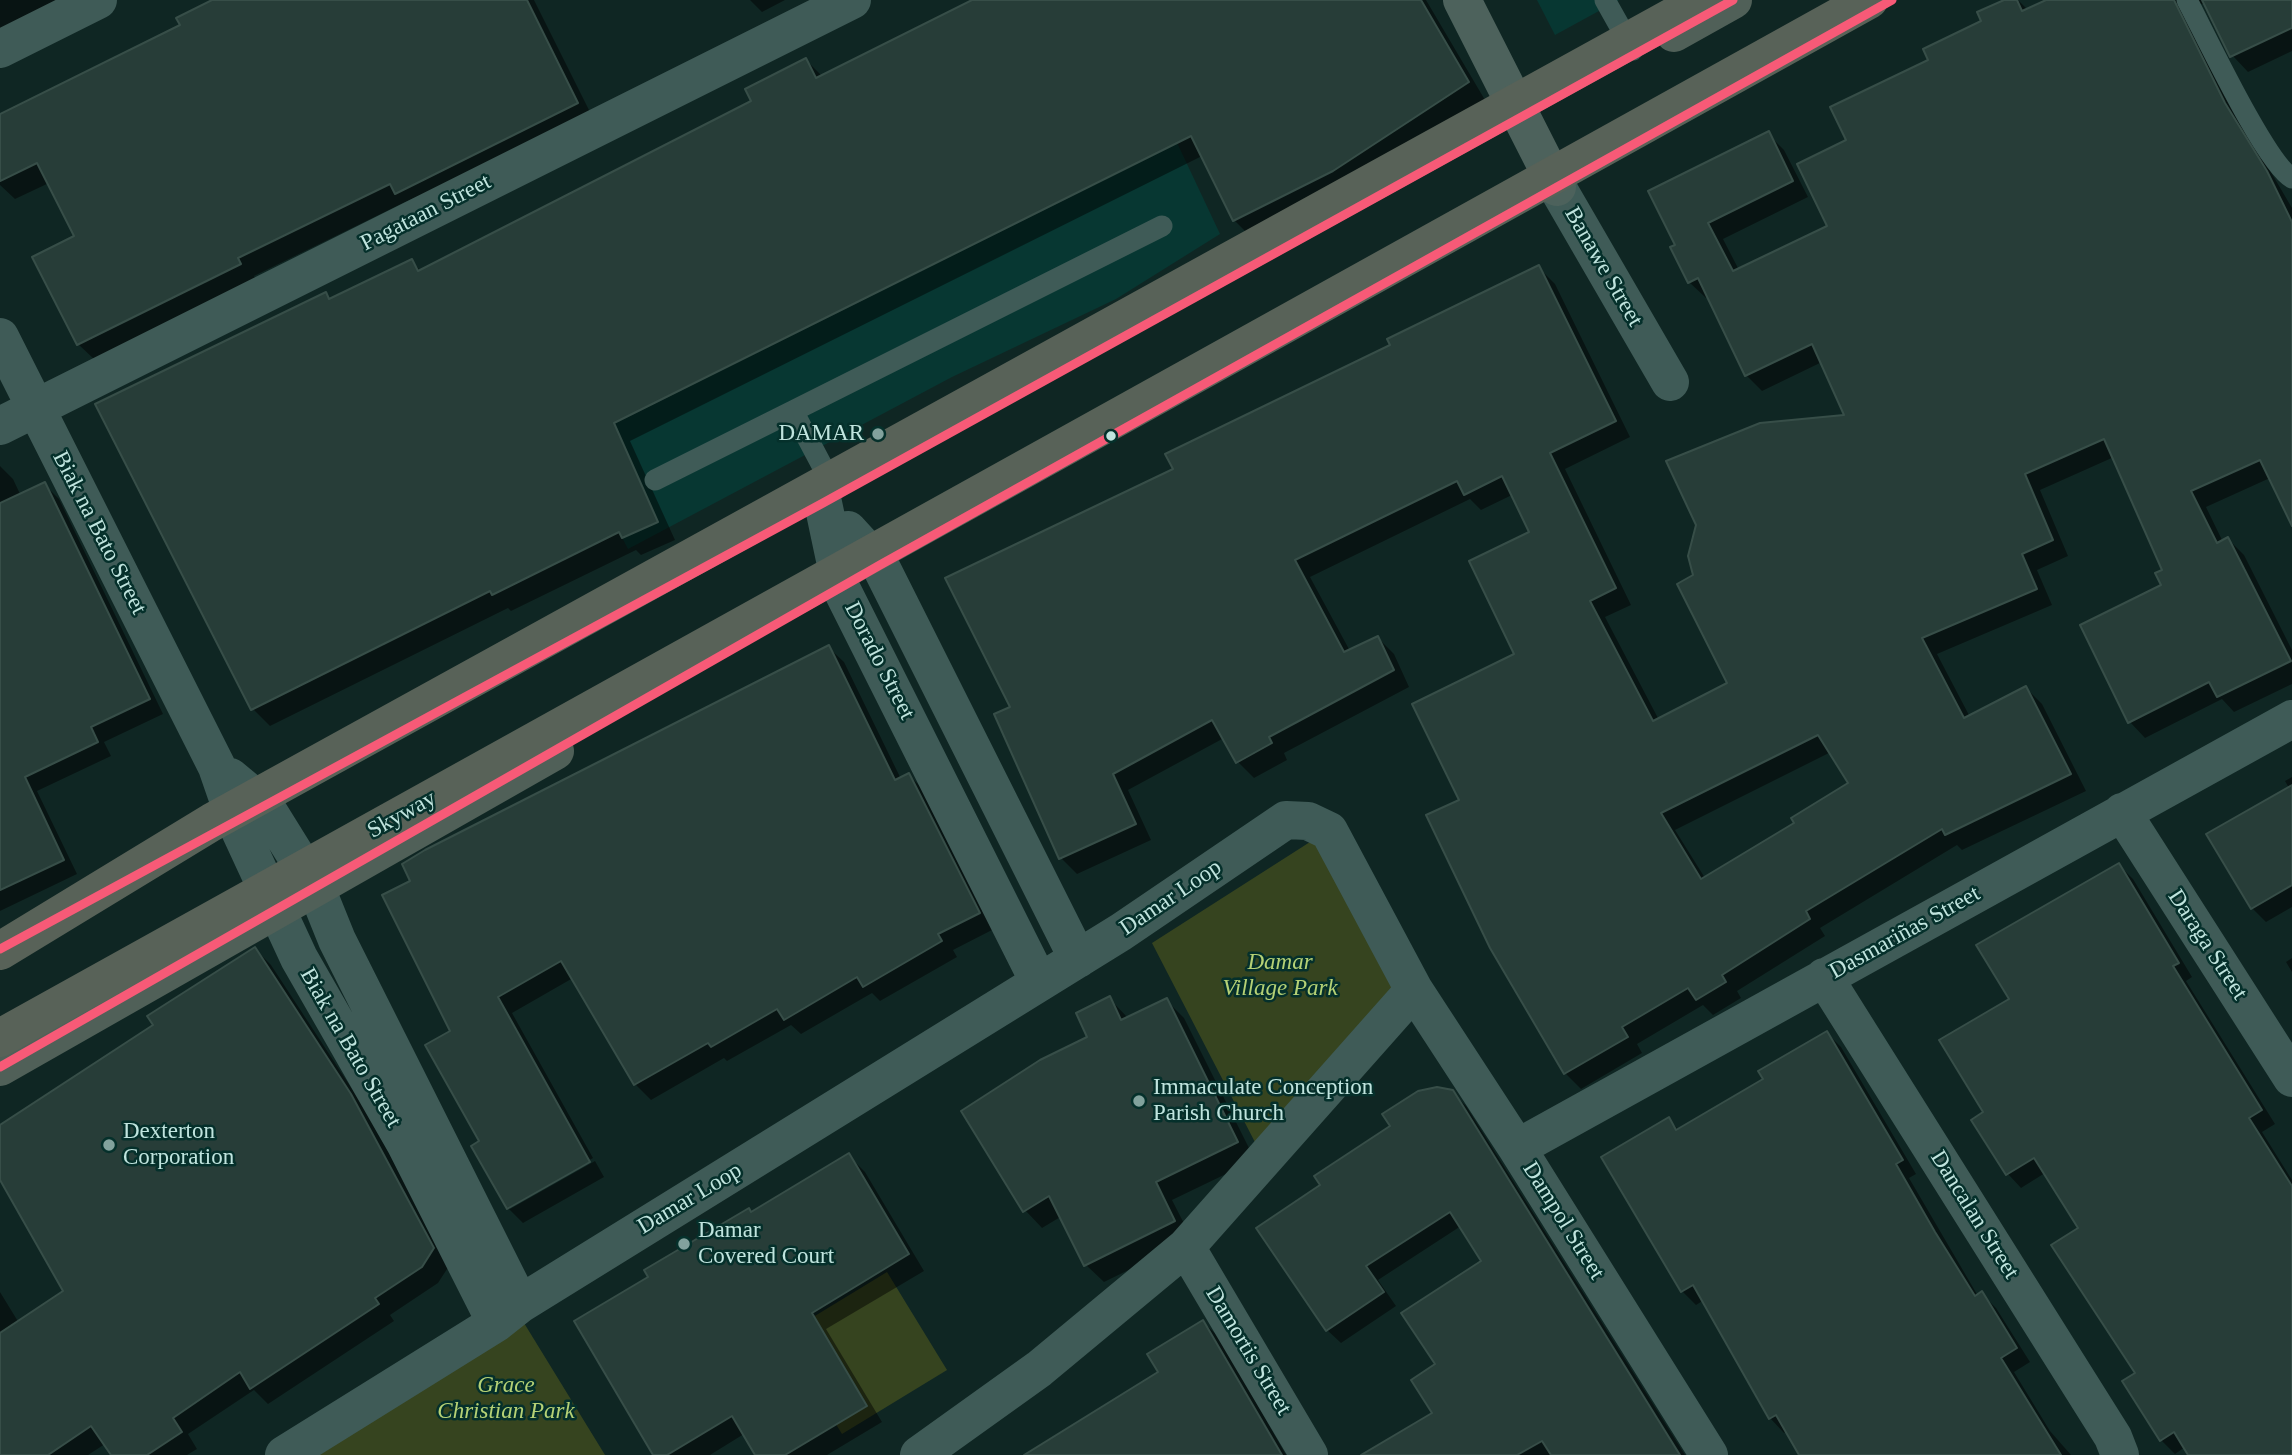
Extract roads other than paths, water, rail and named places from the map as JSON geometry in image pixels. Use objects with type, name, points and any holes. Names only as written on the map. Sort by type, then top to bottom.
[{"type":"highway","points":[[0,950],[212,822],[1703,0]]},
{"type":"highway","name":"Skyway","points":[[0,1038],[1869,0]]},
{"type":"main road","name":"Banawe Street","points":[[1462,0],[1557,187]]},
{"type":"main road","points":[[0,950],[831,499],[1733,0]]},
{"type":"main road","points":[[0,1067],[880,565],[1892,0]]},
{"type":"street","points":[[0,49],[98,0]]},
{"type":"street","name":"Pagataan Street","points":[[0,426],[852,0]]},
{"type":"street","name":"Banawe Street","points":[[1557,187],[1670,382]]},
{"type":"street","name":"Biak na Bato Street","points":[[0,337],[217,767],[250,814],[316,888],[337,940],[508,1314]]},
{"type":"street","name":"Dorado Street","points":[[831,499],[880,565],[1078,959]]},
{"type":"street","name":"Dorado Street","points":[[831,499],[841,588],[1040,982]]},
{"type":"street","name":"Dasmariñas Street","points":[[1517,1148],[2292,719]]},
{"type":"street","name":"Daraga Street","points":[[2122,812],[2292,1078]]},
{"type":"street","name":"Biak na Bato Street","points":[[250,814],[277,909],[299,958],[405,1143],[508,1314]]},
{"type":"street","name":"Damar Loop","points":[[284,1455],[1078,959],[1286,820],[1308,821],[1329,831],[1347,859],[1414,990]]},
{"type":"street","name":"Dancalan Street","points":[[1824,977],[2113,1437],[2120,1455]]},
{"type":"street","points":[[919,1455],[1039,1369],[1186,1247],[1414,990]]},
{"type":"street","name":"Dampol Street","points":[[1414,990],[1517,1148],[1709,1455]]},
{"type":"street","name":"Damortis Street","points":[[1186,1247],[1309,1455]]},
{"type":"lane","points":[[1605,0],[1635,55]]},
{"type":"lane","points":[[2187,0],[2277,167],[2292,178]]},
{"type":"lane","points":[[654,480],[1162,226]]},
{"type":"lane","points":[[793,411],[831,499]]},
{"type":"place","name":"DAMAR","points":[[878,434]]},
{"type":"place","name":"Immaculate Conception Parish Church","points":[[1139,1101]]},
{"type":"place","name":"Dexterton Corporation","points":[[109,1145]]},
{"type":"place","name":"Damar Covered Court","points":[[684,1244]]},
{"type":"park label","name":"Damar Village Park","points":[[1280,976]]},
{"type":"park label","name":"Grace Christian Park","points":[[506,1399]]}]
